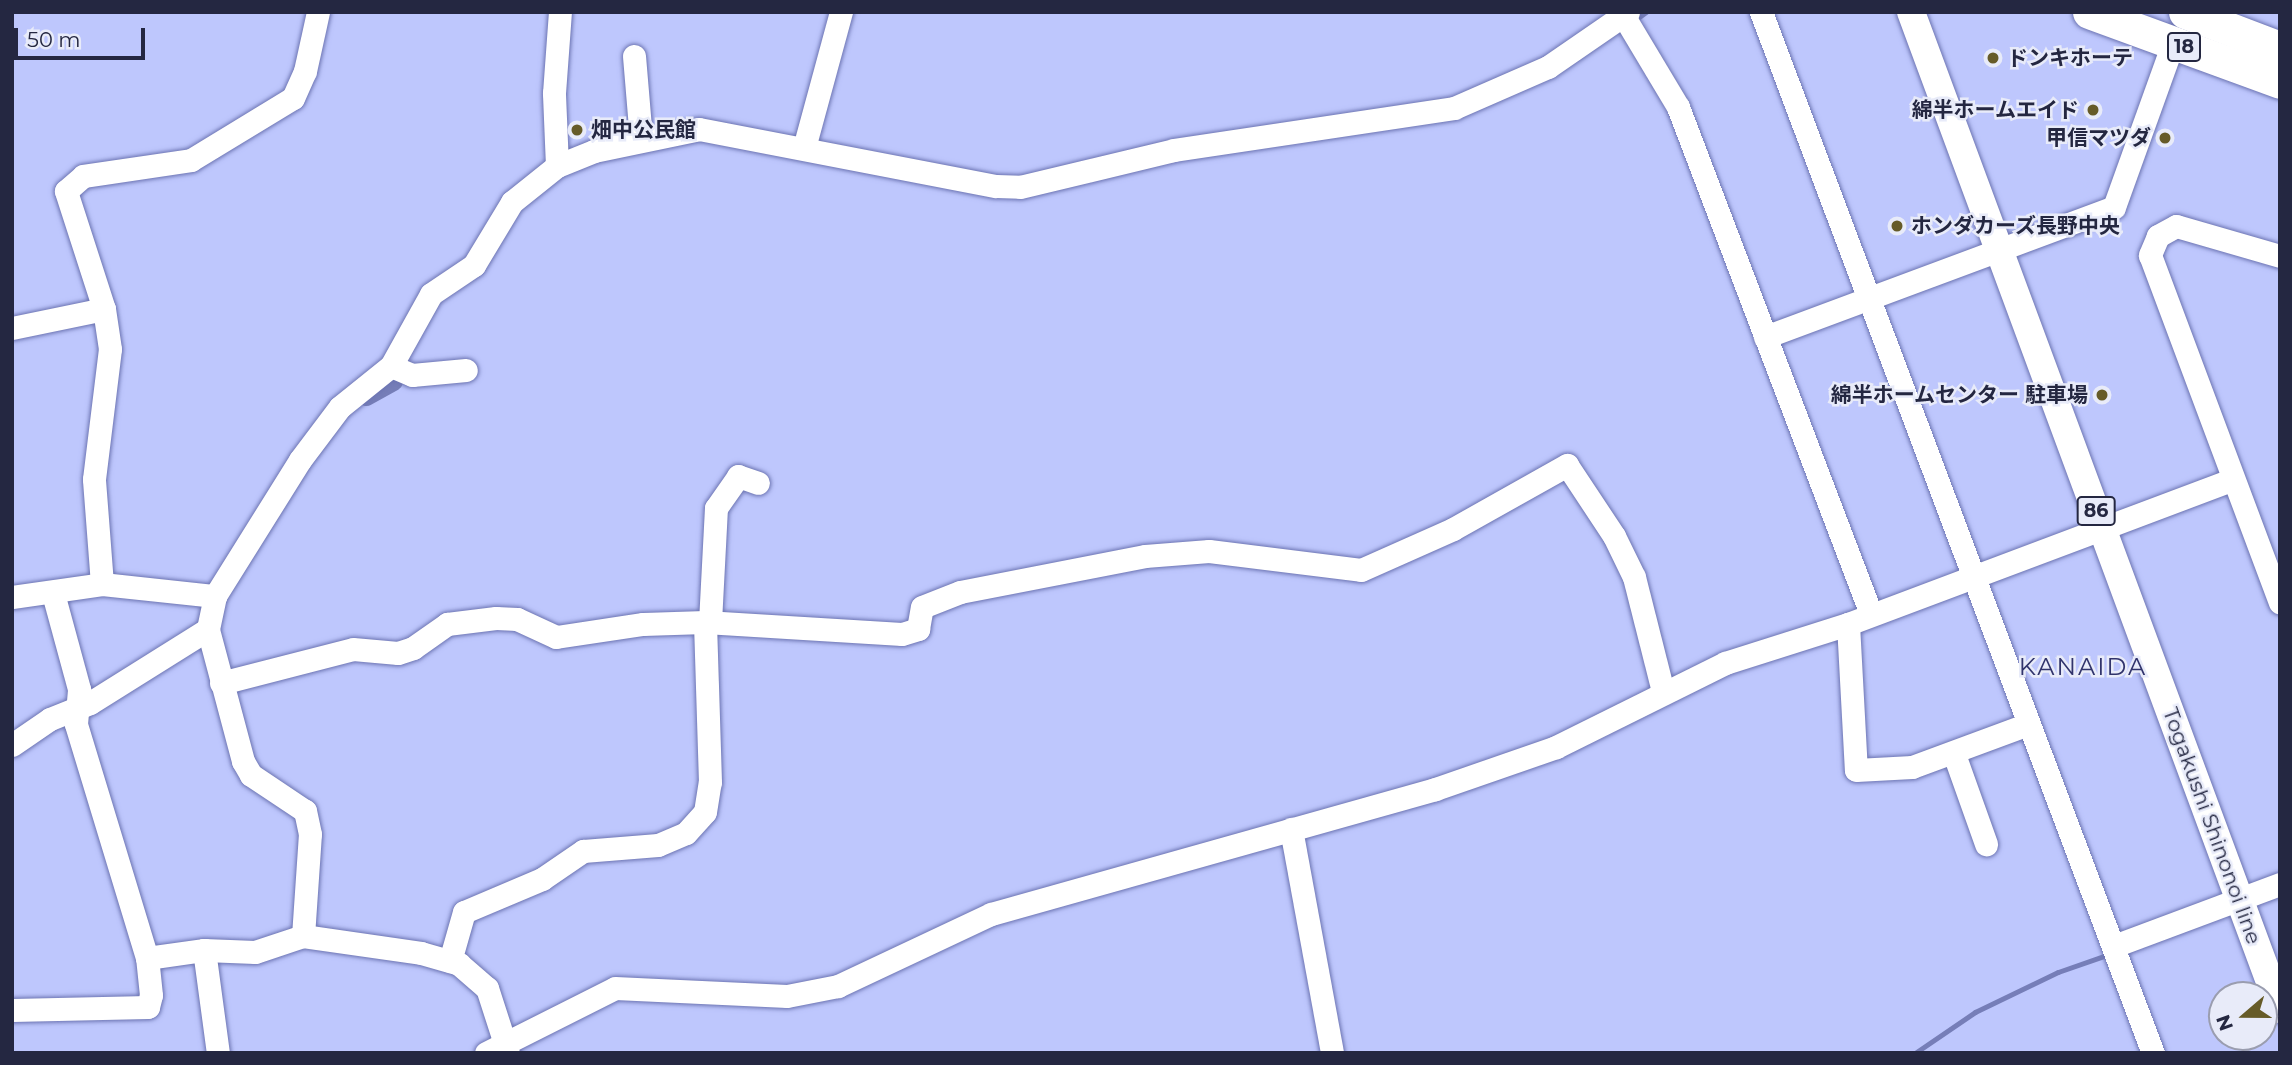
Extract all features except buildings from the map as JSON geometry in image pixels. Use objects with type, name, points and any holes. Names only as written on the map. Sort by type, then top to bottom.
[{"type":"highway","name":"18","points":[[2089,12],[2280,82]]},
{"type":"highway","name":"18","points":[[2185,12],[2280,48]]},
{"type":"main road","name":"Togakushi Shinonoi line","points":[[1916,20],[1998,251],[2280,1009]]},
{"type":"street","points":[[102,584],[94,479],[110,349],[104,309],[66,191],[83,176],[191,160],[293,98],[305,71],[318,12]]},
{"type":"street","points":[[557,166],[554,93],[560,12]]},
{"type":"street","points":[[804,148],[841,12]]},
{"type":"street","points":[[1761,12],[2153,1053]]},
{"type":"street","points":[[303,936],[310,834],[306,811],[251,775],[220,683],[208,629],[215,596],[300,460],[340,408],[391,366],[431,294],[474,265],[512,202],[557,166],[642,139],[699,129],[996,186],[1020,187],[1229,140],[1454,108],[1548,67],[1625,14],[1678,107],[1871,614]]},
{"type":"street","points":[[1765,337],[1869,302],[2114,207],[2173,43]]},
{"type":"street","points":[[635,56],[642,139]]},
{"type":"street","points":[[2277,261],[2176,226],[2158,236],[2150,254],[2280,603]]},
{"type":"street","points":[[12,328],[104,309]]},
{"type":"street","points":[[391,366],[412,375],[466,370]]},
{"type":"street","points":[[220,683],[353,649],[398,653],[447,624],[460,622],[517,619],[556,637],[643,624],[708,622],[902,634],[918,629],[922,607],[960,592],[1081,565],[1209,551],[1361,570],[1453,528],[1567,465],[1614,536],[1634,577],[1662,692]]},
{"type":"street","points":[[450,961],[464,912],[542,879],[583,851],[658,845],[686,833],[705,812],[710,782],[708,622],[716,508],[738,476],[758,483]]},
{"type":"street","points":[[486,1053],[507,1046],[615,988],[787,996],[838,986],[991,914],[1435,789],[1556,747],[1724,663],[1848,624],[2232,480]]},
{"type":"street","points":[[12,597],[102,584],[215,596]]},
{"type":"street","points":[[12,1010],[148,1007],[147,958],[106,833],[75,707],[79,689],[53,593]]},
{"type":"street","points":[[1848,624],[1856,770],[1912,767],[1954,754],[2028,724]]},
{"type":"street","points":[[12,746],[75,707],[90,703],[208,629]]},
{"type":"street","points":[[1954,754],[1986,844]]},
{"type":"street","points":[[1290,829],[1332,1053]]},
{"type":"street","points":[[2114,946],[2280,884]]},
{"type":"street","points":[[147,958],[204,950],[256,952],[303,936],[450,961],[487,988],[507,1046]]},
{"type":"street","points":[[204,950],[218,1053]]},
{"type":"waterway","points":[[1639,17],[1646,12]]},
{"type":"waterway","points":[[366,396],[393,381]]},
{"type":"waterway","points":[[1915,1053],[1975,1012],[2058,972],[2107,955]]},
{"type":"place","name":"ドンキホーテ","points":[[1993,58]]},
{"type":"place","name":"綿半ホームエイド","points":[[2093,110]]},
{"type":"place","name":"畑中公民館","points":[[577,130]]},
{"type":"place","name":"甲信マツダ","points":[[2165,138]]},
{"type":"place","name":"ホンダカーズ長野中央","points":[[1897,226]]},
{"type":"place","name":"綿半ホームセンター 駐車場","points":[[2102,395]]},
{"type":"district","name":"KANAIDA","points":[[2083,667]]}]
